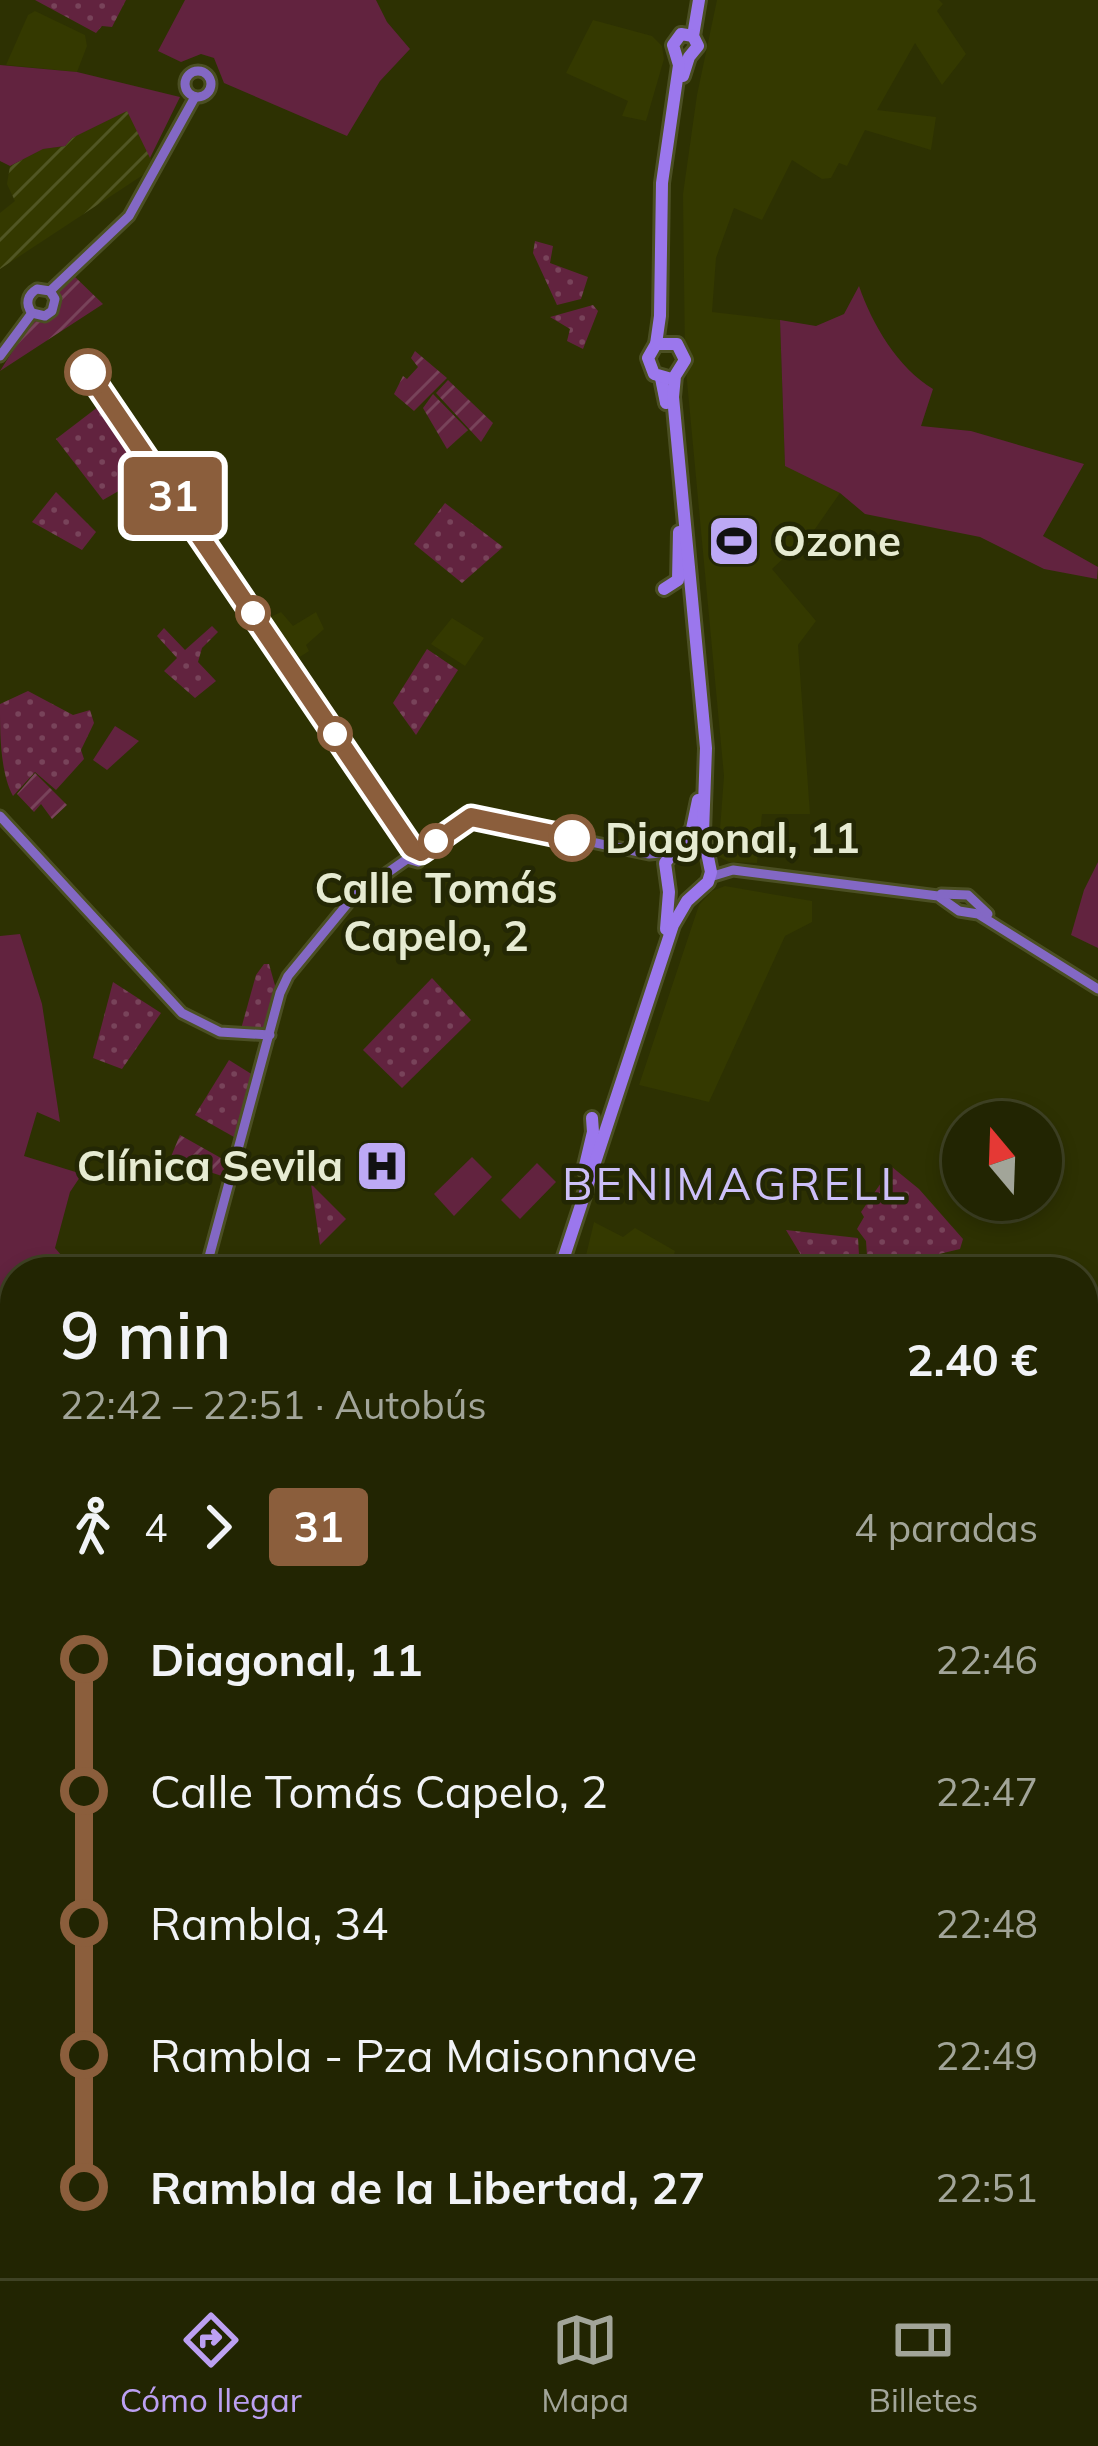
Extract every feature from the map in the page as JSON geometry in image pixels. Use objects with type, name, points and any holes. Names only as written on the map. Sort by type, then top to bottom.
[{"type":"main road","points":[[671,342],[665,323],[666,200],[683,56],[673,45],[688,34],[695,0]]},
{"type":"main road","points":[[561,1257],[673,925],[710,877],[704,832],[706,748],[673,397],[668,377],[648,363],[656,344],[660,308],[662,183],[683,56]]},
{"type":"main road","points":[[651,287],[660,308]]},
{"type":"main road","points":[[581,1183],[665,931],[668,883],[664,868],[695,818],[700,773],[668,377],[685,360],[681,348],[671,342],[656,344]]},
{"type":"main road","points":[[679,522],[678,580],[664,589],[686,598]]},
{"type":"main road","points":[[677,849],[693,846],[708,858]]},
{"type":"main road","points":[[668,883],[681,892],[696,892]]},
{"type":"main road","points":[[560,1257],[593,1132],[592,1118]]},
{"type":"street","points":[[50,291],[129,216],[195,97]]},
{"type":"street","points":[[41,289],[50,291],[55,299],[52,311],[45,316],[32,313],[29,295],[41,289]]},
{"type":"street","points":[[0,356],[32,313]]},
{"type":"street","points":[[0,816],[176,1008],[220,1032],[270,1035]]},
{"type":"street","points":[[209,1257],[284,983],[352,897],[407,859],[412,848],[421,852],[471,817],[649,854],[677,849]]},
{"type":"street","points":[[649,854],[664,868]]},
{"type":"street","points":[[708,858],[957,900]]},
{"type":"street","points":[[710,877],[733,870],[957,900]]},
{"type":"street","points":[[957,900],[959,911],[971,906],[1098,989]]},
{"type":"shaded area","points":[[35,0],[126,0],[112,27],[102,26],[96,33]]},
{"type":"shaded area","points":[[185,0],[376,0],[410,49],[380,81],[347,136],[224,83],[214,58],[201,54],[181,62],[158,51]]},
{"type":"shaded area","points":[[717,0],[939,0],[943,4],[937,11],[966,54],[942,85],[915,43],[877,110],[936,117],[931,150],[865,130],[847,166],[839,163],[831,178],[822,179],[792,160],[762,220],[734,208],[716,258],[712,312],[780,320],[785,465],[840,493],[815,529],[772,569],[816,621],[798,645],[810,814],[762,814],[757,863],[729,862],[718,856],[724,776],[685,360],[683,194]]},
{"type":"shaded area","points":[[35,11],[85,35],[87,46],[77,72],[6,65],[28,15]]},
{"type":"shaded area","points":[[593,20],[652,36],[662,46],[664,59],[646,121],[622,116],[628,101],[566,73]]},
{"type":"shaded area","points":[[0,65],[77,72],[180,97],[150,158],[127,111],[65,146],[43,149],[10,166],[0,161]]},
{"type":"shaded area","points":[[128,110],[155,167],[0,269],[0,213],[15,201],[7,184],[10,166],[43,149],[65,146]]},
{"type":"shaded area","points":[[535,241],[553,246],[550,263],[588,277],[581,299],[557,305],[533,253]]},
{"type":"shaded area","points":[[74,276],[103,304],[0,371],[33,319],[52,319],[57,291]]},
{"type":"shaded area","points":[[859,286],[888,344],[933,389],[921,426],[971,431],[1084,464],[1043,536],[1098,567],[1097,579],[1044,569],[980,537],[865,514],[840,493],[785,466],[780,320],[816,326],[844,314]]},
{"type":"shaded area","points":[[593,305],[598,311],[583,349],[567,341],[570,329],[550,317]]},
{"type":"shaded area","points":[[415,351],[447,378],[414,411],[394,394],[403,376],[407,379],[418,367],[411,358]]},
{"type":"shaded area","points":[[448,380],[493,423],[481,442],[436,393]]},
{"type":"shaded area","points":[[433,394],[468,430],[447,449],[423,408]]},
{"type":"shaded area","points":[[107,400],[155,470],[103,500],[56,439]]},
{"type":"shaded area","points":[[56,492],[96,532],[82,550],[32,522]]},
{"type":"shaded area","points":[[445,503],[503,547],[462,583],[414,544]]},
{"type":"shaded area","points":[[281,612],[293,626],[316,612],[324,629],[306,645],[309,651],[292,662],[264,620]]},
{"type":"shaded area","points":[[452,618],[484,638],[465,666],[431,644]]},
{"type":"shaded area","points":[[212,626],[218,632],[202,648],[198,662],[216,681],[195,698],[164,671],[177,658],[157,636],[164,628],[185,650]]},
{"type":"shaded area","points":[[427,649],[458,670],[416,735],[393,703]]},
{"type":"shaded area","points":[[28,691],[73,715],[90,710],[94,723],[81,750],[84,759],[56,790],[35,772],[13,796],[3,764],[0,704]]},
{"type":"shaded area","points":[[115,726],[139,741],[107,770],[93,760]]},
{"type":"shaded area","points":[[35,773],[67,805],[52,819],[41,804],[34,812],[17,794]]},
{"type":"shaded area","points":[[1098,862],[1098,948],[1071,935]]},
{"type":"shaded area","points":[[725,886],[812,901],[812,922],[785,936],[709,1102],[639,1085],[699,905],[712,891]]},
{"type":"shaded area","points":[[20,934],[42,1004],[60,1122],[37,1112],[24,1156],[82,1174],[70,1192],[55,1248],[63,1257],[0,1257],[0,936]]},
{"type":"shaded area","points":[[269,964],[276,989],[266,1027],[241,1029],[256,975]]},
{"type":"shaded area","points":[[432,978],[471,1020],[402,1088],[363,1050]]},
{"type":"shaded area","points":[[113,982],[161,1013],[122,1069],[93,1058]]},
{"type":"shaded area","points":[[229,1060],[253,1075],[234,1137],[195,1115]]},
{"type":"shaded area","points":[[180,1135],[228,1162],[225,1177],[170,1159]]},
{"type":"shaded area","points":[[472,1157],[492,1177],[454,1216],[434,1194]]},
{"type":"shaded area","points":[[537,1163],[556,1182],[520,1219],[501,1200]]},
{"type":"shaded area","points":[[892,1167],[919,1189],[942,1221],[963,1239],[960,1249],[927,1257],[867,1257],[866,1241],[857,1229],[864,1217],[861,1212]]},
{"type":"shaded area","points":[[311,1184],[346,1219],[320,1245]]},
{"type":"shaded area","points":[[594,1222],[623,1237],[635,1228],[675,1251],[673,1257],[586,1257]]},
{"type":"shaded area","points":[[786,1230],[858,1238],[859,1257],[802,1257]]},
{"type":"bus line","name":"31","points":[[88,372],[412,848],[421,852],[471,817],[572,838]]},
{"type":"place","name":"Ozone","points":[[734,541]]},
{"type":"place","name":"Diagonal, 11","points":[[572,838]]},
{"type":"place","name":"Calle Tomás Capelo, 2","points":[[436,841]]},
{"type":"place","name":"Clínica Sevila","points":[[382,1166]]},
{"type":"district","name":"BENIMAGRELL","points":[[735,1184]]}]
